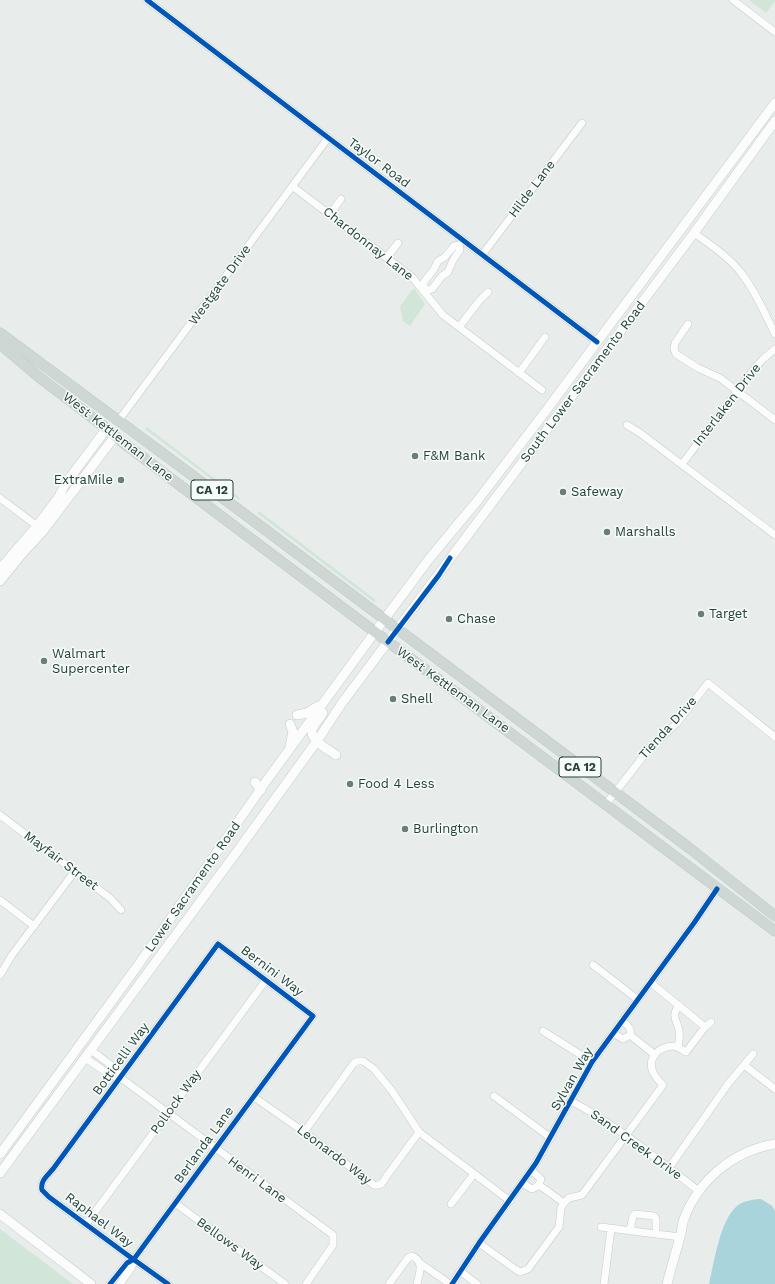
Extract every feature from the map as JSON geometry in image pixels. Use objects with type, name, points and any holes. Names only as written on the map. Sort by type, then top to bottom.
[{"type":"main road","name":"South Lower Sacramento Road","points":[[384,620],[429,559],[491,482],[597,342],[775,103]]},
{"type":"main road","name":"South Lower Sacramento Road","points":[[388,642],[694,233],[775,121]]},
{"type":"main road","name":"West Kettleman Lane","points":[[0,333],[615,793],[775,916]]},
{"type":"main road","points":[[589,374],[590,365],[600,350],[600,346],[597,342]]},
{"type":"main road","name":"West Kettleman Lane","points":[[0,344],[111,432],[388,642],[775,931]]},
{"type":"main road","name":"Westgate Drive","points":[[40,528],[66,483],[111,432],[118,420]]},
{"type":"main road","points":[[0,569],[40,528]]},
{"type":"main road","points":[[0,581],[40,528]]},
{"type":"main road","name":"Lower Sacramento Road","points":[[0,1154],[144,956],[260,790],[384,620]]},
{"type":"main road","name":"Lower Sacramento Road","points":[[0,1173],[388,642]]},
{"type":"main road","points":[[297,715],[307,713],[316,708],[330,693]]},
{"type":"main road","points":[[330,693],[328,705],[312,730],[312,735],[317,741],[336,755]]},
{"type":"main road","points":[[286,755],[291,744],[293,732],[290,724]]},
{"type":"main road","points":[[253,784],[260,790]]},
{"type":"main road","points":[[667,1284],[684,1219],[699,1191],[714,1174],[728,1162],[750,1150],[775,1144]]},
{"type":"main road","points":[[0,1214],[91,1284]]},
{"type":"street","name":"Taylor Road","points":[[147,0],[328,138],[461,243],[482,255],[597,342]]},
{"type":"street","points":[[733,0],[775,32]]},
{"type":"street","name":"Hilde Lane","points":[[482,255],[582,123]]},
{"type":"street","name":"Westgate Drive","points":[[118,420],[328,138]]},
{"type":"street","name":"Chardonnay Lane","points":[[292,186],[412,277],[439,312],[542,390]]},
{"type":"street","points":[[330,214],[341,199]]},
{"type":"street","points":[[694,233],[728,259],[743,275],[754,291],[775,334]]},
{"type":"street","points":[[387,257],[398,243]]},
{"type":"street","points":[[461,243],[460,250],[453,260],[448,272],[442,276],[432,289],[424,291],[424,282],[438,261],[445,257],[454,246],[461,243]]},
{"type":"street","points":[[434,269],[442,276]]},
{"type":"street","points":[[459,328],[479,300],[488,292]]},
{"type":"street","points":[[688,324],[675,343],[674,349],[676,354],[698,368],[717,376],[775,420]]},
{"type":"street","points":[[519,373],[546,336]]},
{"type":"street","name":"Interlaken Drive","points":[[682,464],[758,364],[775,349]]},
{"type":"street","points":[[627,425],[682,464],[775,535]]},
{"type":"street","points":[[0,498],[40,528]]},
{"type":"street","name":"Tienda Drive","points":[[606,804],[649,749],[676,724],[708,683],[775,737]]},
{"type":"street","name":"Mayfair Street","points":[[0,815],[110,898],[121,910]]},
{"type":"street","points":[[0,975],[12,955],[75,872]]},
{"type":"street","name":"Sylvan Way","points":[[451,1284],[531,1170],[551,1138],[592,1062],[694,923],[717,889]]},
{"type":"street","points":[[0,900],[34,926]]},
{"type":"street","name":"Bernini Way","points":[[218,944],[313,1016]]},
{"type":"street","name":"Botticelli Way","points":[[41,1186],[42,1181],[53,1169],[121,1078],[218,944]]},
{"type":"street","points":[[593,965],[637,999]]},
{"type":"street","name":"Pollock Way","points":[[86,1224],[266,980]]},
{"type":"street","points":[[650,982],[705,1027]]},
{"type":"street","points":[[678,1047],[679,1031],[674,1017],[674,1012],[679,1005]]},
{"type":"street","name":"Berlanda Lane","points":[[120,1284],[132,1267],[134,1260],[175,1203],[313,1016]]},
{"type":"street","points":[[622,1020],[630,1027],[630,1035]]},
{"type":"street","points":[[479,1243],[520,1272],[524,1272],[528,1269],[559,1227],[561,1208],[564,1203],[569,1198],[582,1195],[663,1085],[652,1071],[654,1054],[659,1050],[672,1046],[678,1047],[686,1052],[705,1027],[711,1022]]},
{"type":"street","points":[[543,1031],[592,1062]]},
{"type":"street","points":[[613,1033],[623,1038],[630,1035]]},
{"type":"street","points":[[630,1035],[654,1054]]},
{"type":"street","name":"Henri Lane","points":[[91,1050],[116,1069],[121,1078]]},
{"type":"street","points":[[669,1168],[728,1084],[753,1054]]},
{"type":"street","name":"Henri Lane","points":[[85,1058],[112,1076],[121,1078],[333,1235],[333,1245],[327,1256],[306,1284]]},
{"type":"street","points":[[304,1132],[354,1063],[363,1061],[381,1077],[419,1132],[510,1201]]},
{"type":"street","points":[[744,1065],[775,1088]]},
{"type":"street","points":[[494,1096],[551,1138]]},
{"type":"street","name":"Leonardo Way","points":[[254,1097],[304,1132],[374,1185],[378,1186],[383,1183],[419,1132]]},
{"type":"street","name":"Sand Creek Drive","points":[[571,1101],[592,1112],[625,1135],[699,1191]]},
{"type":"street","points":[[522,1183],[532,1189],[539,1185],[541,1179],[531,1170]]},
{"type":"street","points":[[451,1204],[474,1174]]},
{"type":"street","points":[[539,1185],[564,1203]]},
{"type":"street","name":"Raphael Way","points":[[41,1186],[42,1190],[49,1197],[168,1284]]},
{"type":"street","name":"Bellows Way","points":[[175,1203],[285,1284]]},
{"type":"street","points":[[630,1231],[633,1216],[635,1214],[654,1216],[656,1219],[656,1233]]},
{"type":"street","points":[[601,1228],[656,1233],[680,1237]]},
{"type":"street","points":[[604,1284],[611,1229]]},
{"type":"street","points":[[389,1284],[408,1258],[412,1256],[451,1284]]},
{"type":"street","name":"Berlanda Lane","points":[[110,1284],[127,1263],[134,1260]]},
{"type":"street","points":[[417,1284],[420,1263]]},
{"type":"street","points":[[460,1271],[476,1284]]},
{"type":"green space","points":[[749,0],[775,0],[775,1],[766,13]]},
{"type":"green space","points":[[414,288],[425,304],[410,326],[403,321],[400,306]]},
{"type":"green space","points":[[147,427],[240,498],[239,500],[145,429]]},
{"type":"green space","points":[[259,511],[376,600],[374,602],[257,513]]},
{"type":"green space","points":[[0,1229],[73,1284],[0,1284]]},
{"type":"water","points":[[761,1199],[772,1206],[775,1211],[775,1284],[709,1284],[718,1242],[726,1221],[737,1206],[751,1200]]},
{"type":"cycle path","points":[[147,0],[597,342]]},
{"type":"cycle path","points":[[388,642],[439,575],[450,558]]},
{"type":"cycle path","points":[[452,1284],[479,1243],[536,1163],[592,1062],[694,923],[717,889]]},
{"type":"cycle path","points":[[110,1284],[127,1263],[134,1259],[313,1016],[218,944],[53,1169],[44,1179],[42,1184],[42,1190],[49,1197],[126,1254],[168,1284]]},
{"type":"place","name":"F&M Bank","points":[[415,456]]},
{"type":"place","name":"ExtraMile","points":[[121,480]]},
{"type":"place","name":"Safeway","points":[[563,492]]},
{"type":"place","name":"Marshalls","points":[[607,532]]},
{"type":"place","name":"Target","points":[[701,614]]},
{"type":"place","name":"Chase","points":[[449,619]]},
{"type":"place","name":"Walmart Supercenter","points":[[44,661]]},
{"type":"place","name":"Shell","points":[[393,699]]},
{"type":"place","name":"Food 4 Less","points":[[350,784]]},
{"type":"place","name":"Burlington","points":[[405,829]]}]
